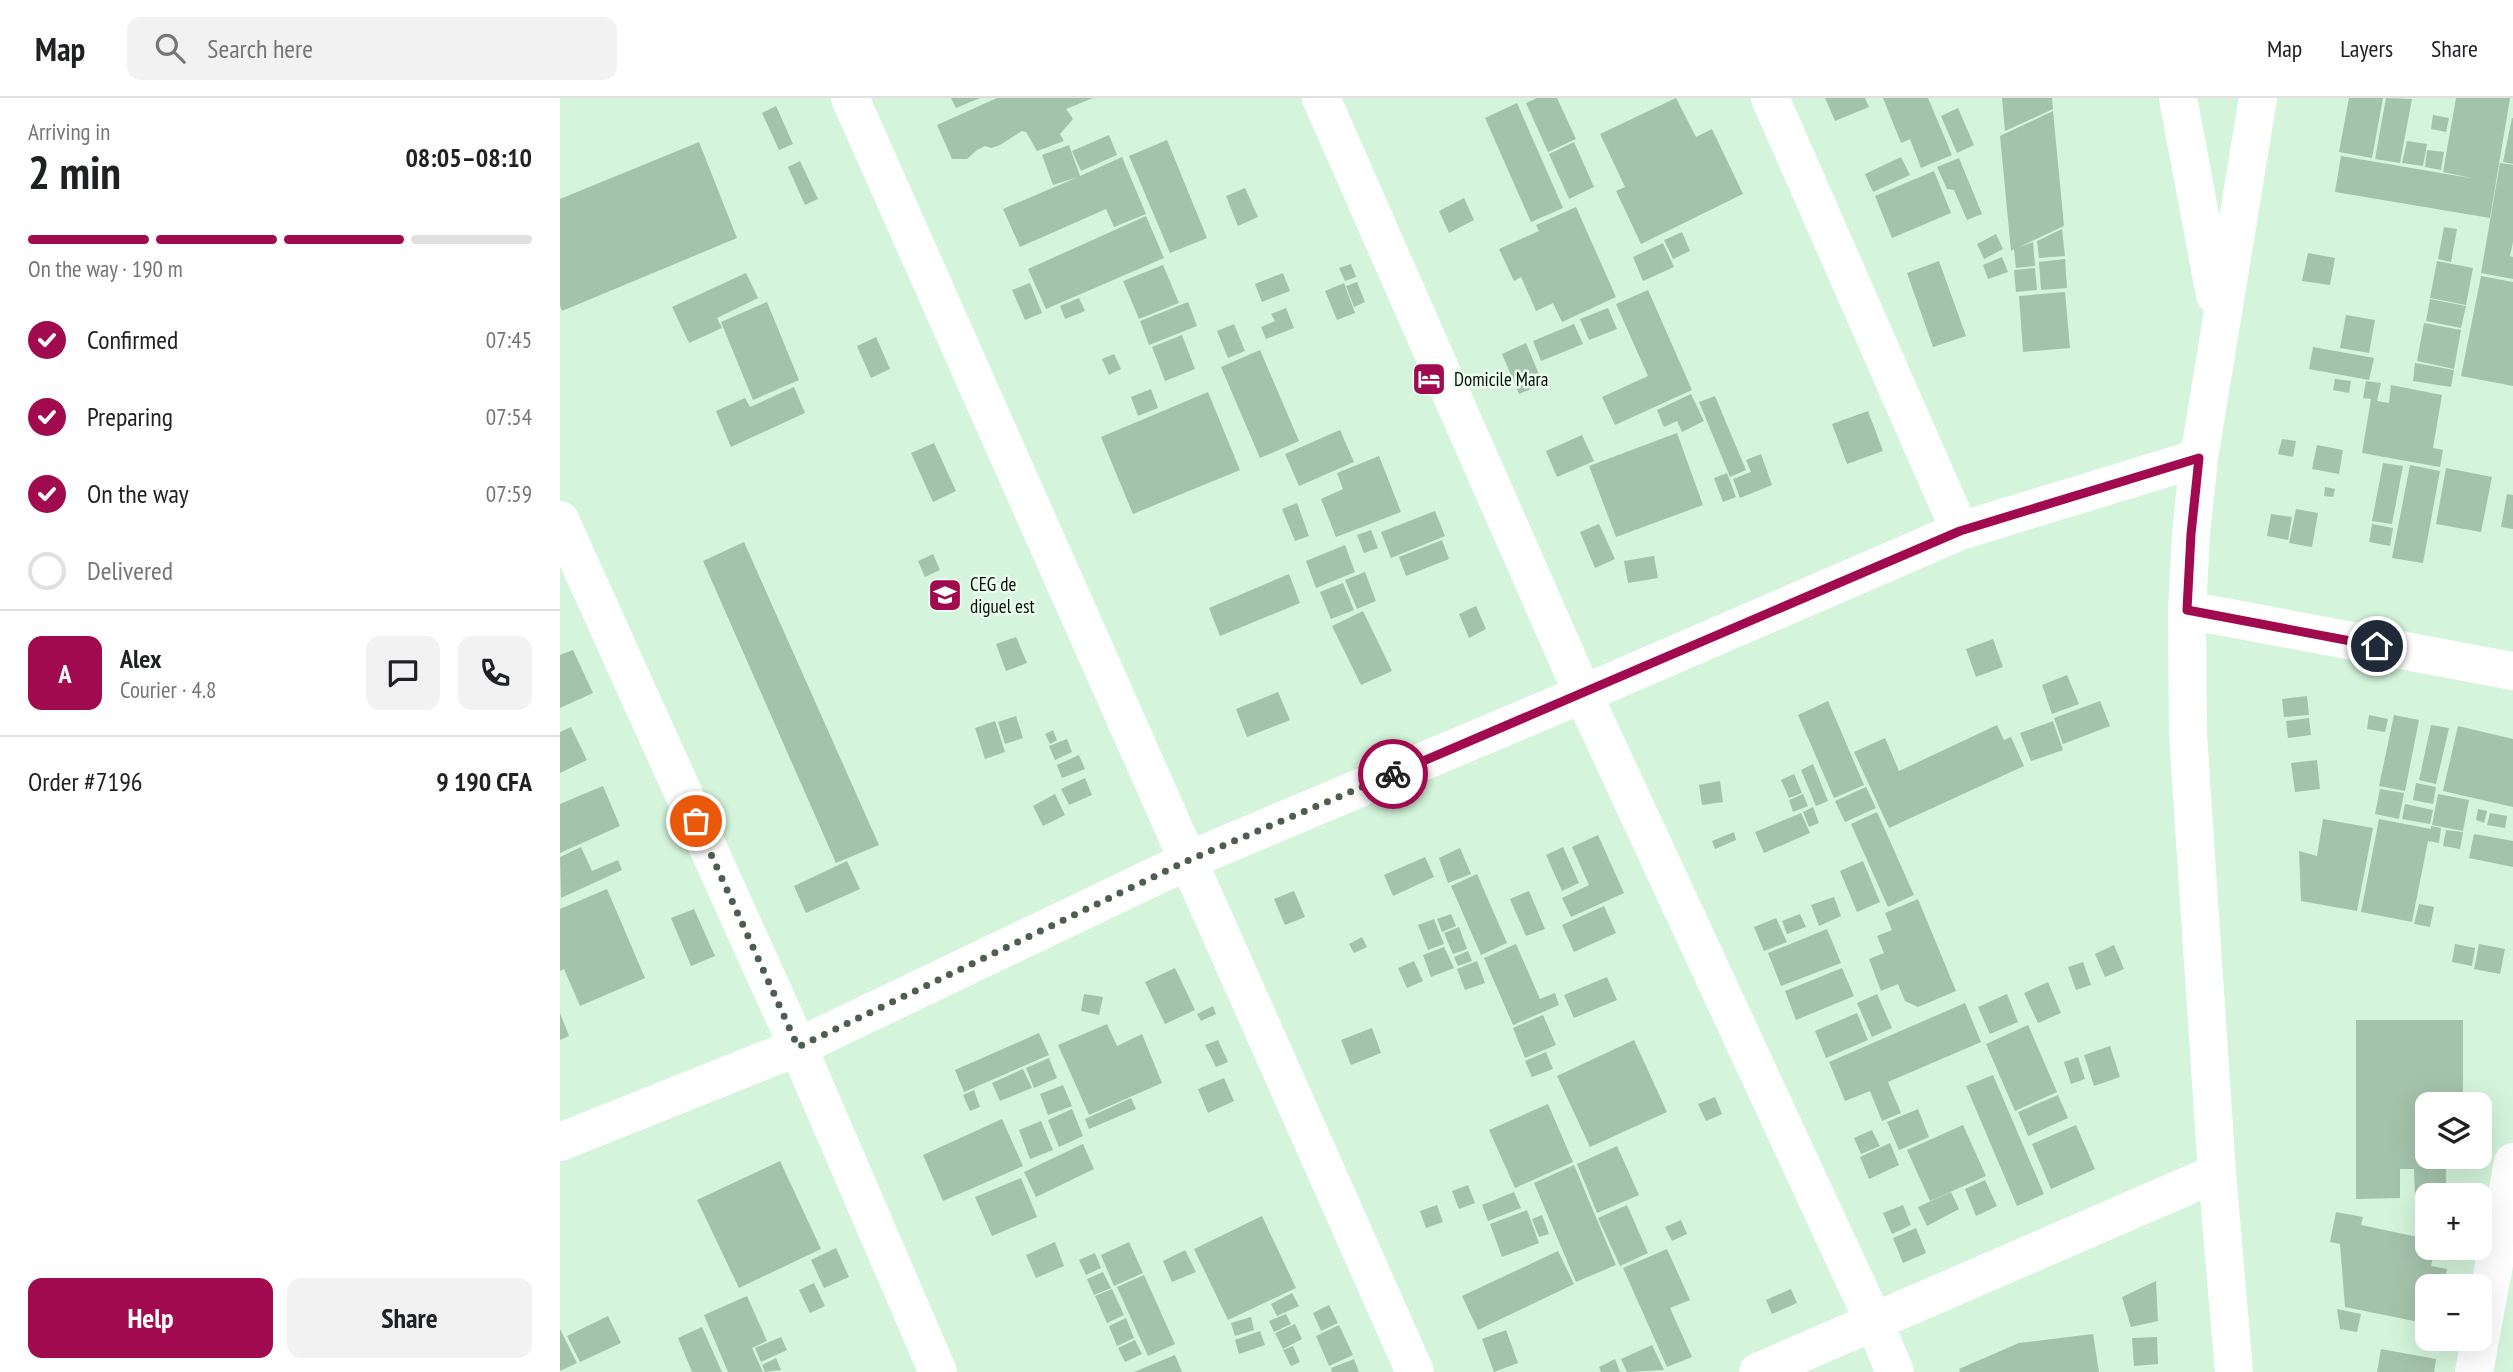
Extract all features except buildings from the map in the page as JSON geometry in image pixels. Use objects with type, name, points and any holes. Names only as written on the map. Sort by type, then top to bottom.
[{"type":"street","points":[[849,98],[1416,1372]]},
{"type":"street","points":[[1321,98],[1583,694],[1895,1372]]},
{"type":"street","points":[[1770,98],[1960,531]]},
{"type":"street","points":[[2178,98],[2220,320]]},
{"type":"street","points":[[2235,1372],[2217,1173],[2188,735],[2187,610],[2199,458],[2258,98]]},
{"type":"street","points":[[560,1142],[798,1047],[1189,860],[1960,531],[2199,458]]},
{"type":"street","points":[[560,520],[798,1047],[938,1372]]},
{"type":"street","points":[[2187,610],[2513,671]]},
{"type":"street","points":[[2474,1372],[2513,1161]]},
{"type":"street","points":[[1758,1372],[2217,1173]]},
{"type":"way so far","points":[[696,821],[798,1047],[1189,860],[1393,774]]},
{"type":"place","name":"Domicile Mara","points":[[1429,379]]},
{"type":"place","name":"CEG de diguel est","points":[[945,595]]},
{"type":"route","points":[[1393,774],[1960,531],[2199,458],[2187,610],[2377,646]]}]
